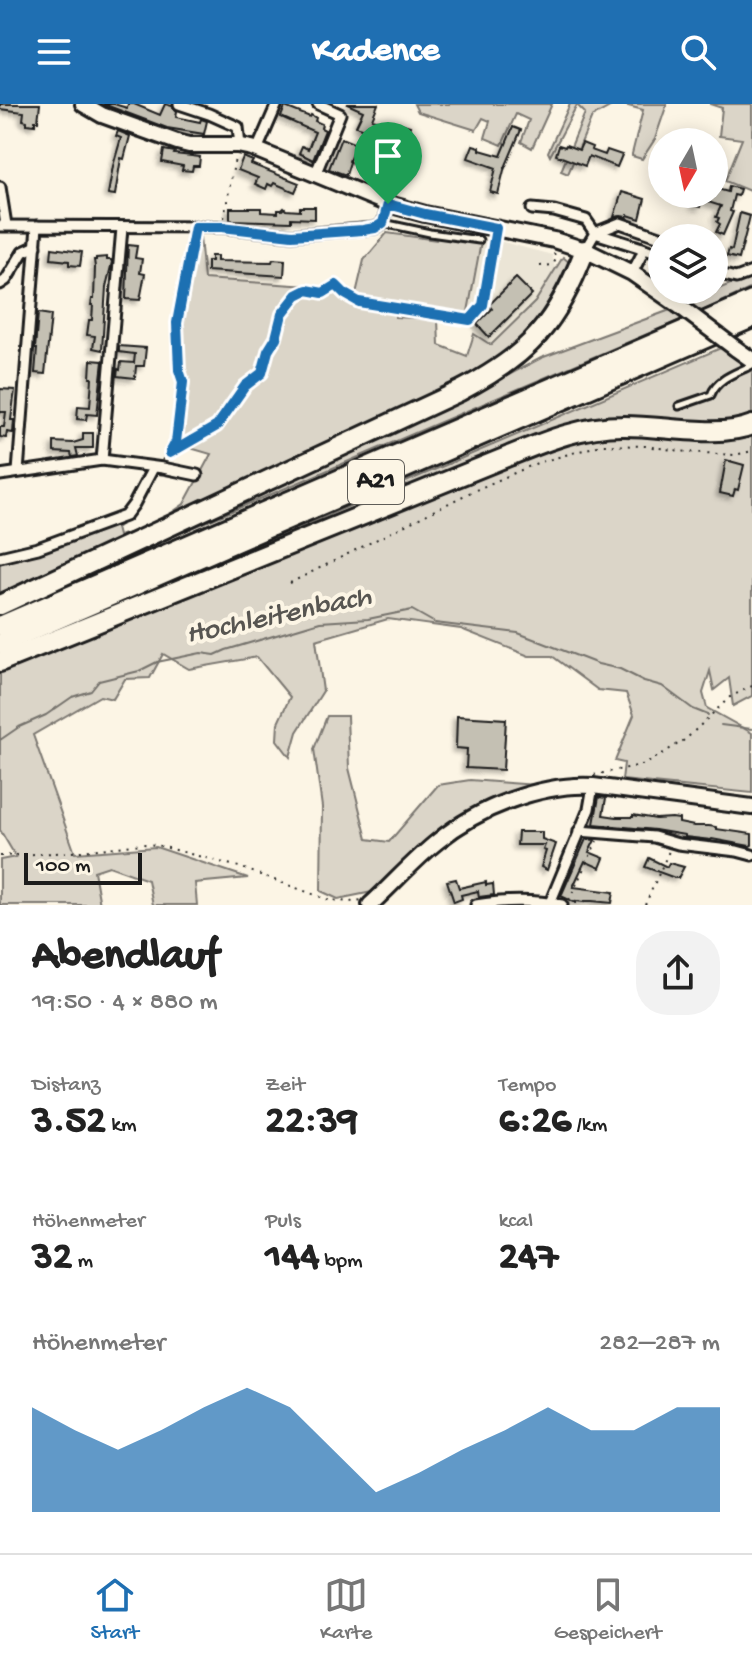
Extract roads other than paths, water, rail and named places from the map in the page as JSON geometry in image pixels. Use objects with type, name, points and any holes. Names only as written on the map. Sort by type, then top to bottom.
[{"type":"highway","points":[[0,605],[491,374],[525,349],[551,320],[585,250]]},
{"type":"highway","name":"A21","points":[[0,626],[752,301]]},
{"type":"highway","name":"A21","points":[[0,644],[752,318]]},
{"type":"highway","points":[[0,662],[563,436],[621,426],[718,431],[752,425]]},
{"type":"main road","points":[[86,105],[119,122],[177,142],[257,150],[388,204],[554,240],[585,250],[632,273],[752,363]]},
{"type":"main road","points":[[375,901],[436,842],[476,815],[536,792],[576,785],[593,786],[752,807]]},
{"type":"street","points":[[179,104],[238,127],[239,146]]},
{"type":"street","points":[[257,150],[277,104]]},
{"type":"street","points":[[315,175],[340,114],[318,104]]},
{"type":"street","points":[[0,187],[3,226],[222,227],[292,235],[375,228],[383,223],[388,204]]},
{"type":"street","points":[[532,209],[554,211],[586,220],[595,233],[648,250]]},
{"type":"street","points":[[585,250],[595,233],[620,223],[648,233]]},
{"type":"street","points":[[18,472],[37,226]]},
{"type":"street","points":[[102,460],[122,228]]},
{"type":"street","points":[[0,284],[6,280],[23,252],[36,246]]},
{"type":"street","points":[[632,273],[642,248]]},
{"type":"street","points":[[728,276],[736,278],[752,272]]},
{"type":"street","points":[[0,475],[102,460],[197,475]]},
{"type":"street","points":[[0,557],[38,548],[125,516],[153,468]]},
{"type":"street","points":[[551,904],[589,809],[593,786]]},
{"type":"street","points":[[579,831],[654,837],[752,855]]},
{"type":"street","points":[[476,905],[496,902],[565,905]]},
{"type":"lane","points":[[383,223],[479,240]]},
{"type":"lane","points":[[470,320],[483,305],[496,228]]},
{"type":"lane","points":[[679,406],[711,395],[723,380],[752,363]]},
{"type":"waterway","name":"Hochleitenbach","points":[[0,740],[72,697],[91,691],[99,681],[139,671],[157,662],[201,653],[215,655],[320,622],[368,619],[412,610],[435,623],[518,633],[598,664],[620,669],[662,686],[693,709],[708,715]]},
{"type":"waterway","name":"Hochleitenbach","points":[[721,725],[752,729]]}]
